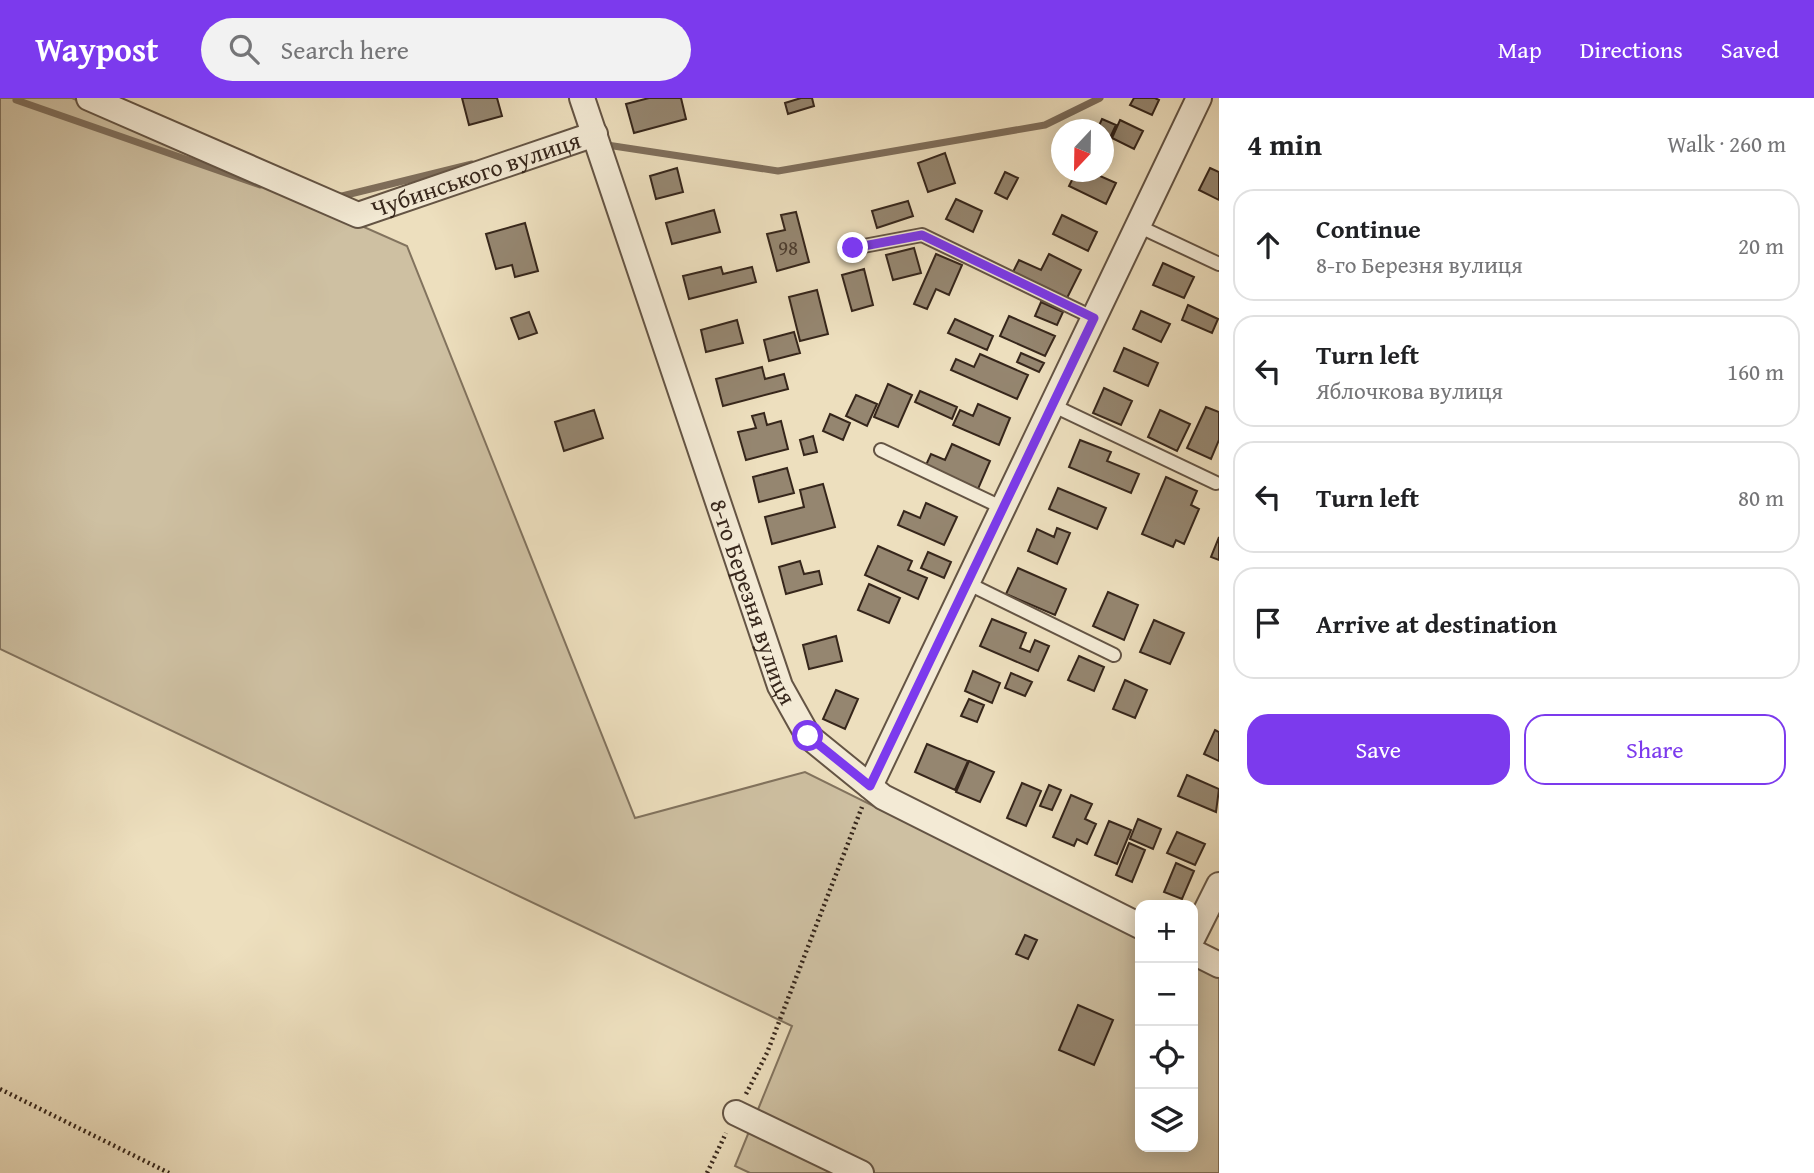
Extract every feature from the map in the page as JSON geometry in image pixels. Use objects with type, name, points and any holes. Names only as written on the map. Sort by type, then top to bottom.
[{"type":"street","name":"Чубинського вулиця","points":[[89,98],[358,215],[595,134]]},
{"type":"street","name":"8-го Березня вулиця","points":[[582,98],[780,686],[808,736],[883,797],[1135,923]]},
{"type":"street","points":[[870,786],[1199,98]]},
{"type":"street","points":[[1198,927],[1219,885]]},
{"type":"street","points":[[1198,954],[1219,965]]},
{"type":"street","points":[[736,1113],[861,1173]]},
{"type":"lane","points":[[1138,226],[1219,264]]},
{"type":"lane","points":[[853,248],[922,235],[1094,318]]},
{"type":"lane","points":[[1052,405],[1216,483]]},
{"type":"lane","points":[[881,450],[1003,508]]},
{"type":"lane","points":[[967,583],[1114,655]]},
{"type":"path","points":[[707,1173],[767,1053],[870,786]]},
{"type":"path","points":[[0,1089],[169,1173]]},
{"type":"shaded area","points":[[0,98],[72,98],[407,246],[635,818],[805,772],[1135,936],[1135,1152],[1198,1152],[1198,966],[1219,977],[1219,1173],[750,1173],[735,1166],[792,1026],[0,649]]},
{"type":"building","points":[[462,98],[497,98],[502,116],[469,125]]},
{"type":"building","points":[[649,98],[681,98],[686,119],[634,133],[626,104]]},
{"type":"building","points":[[812,98],[814,106],[788,114],[785,103]]},
{"type":"building","points":[[1134,98],[1159,100],[1152,115],[1130,105]]},
{"type":"building","points":[[1120,120],[1143,131],[1134,149],[1114,139]]},
{"type":"building","points":[[945,153],[955,183],[928,192],[918,163]]},
{"type":"building","points":[[677,168],[683,192],[656,199],[650,176]]},
{"type":"building","points":[[1210,168],[1219,172],[1219,200],[1199,190]]},
{"type":"building","points":[[1005,172],[1018,178],[1007,199],[995,193]]},
{"type":"building","points":[[1071,182],[1116,183],[1106,204],[1069,186]]},
{"type":"building","points":[[956,199],[982,211],[973,232],[946,219]]},
{"type":"building","points":[[908,201],[913,216],[877,228],[872,211]]},
{"type":"building","points":[[714,210],[720,232],[672,244],[666,223]]},
{"type":"building","points":[[796,212],[809,262],[777,271],[767,234],[785,230],[781,215]]},
{"type":"building","points":[[1062,215],[1097,232],[1088,251],[1053,234]]},
{"type":"building","points":[[525,223],[538,271],[515,277],[512,265],[496,269],[486,234]]},
{"type":"building","points":[[914,248],[921,273],[893,280],[886,255]]},
{"type":"building","points":[[936,254],[962,265],[949,295],[936,289],[927,309],[914,304]]},
{"type":"building","points":[[1049,254],[1081,270],[1067,298],[1013,272],[1019,260],[1041,270]]},
{"type":"building","points":[[1163,263],[1194,277],[1184,298],[1153,285]]},
{"type":"building","points":[[721,267],[723,274],[752,267],[756,282],[689,299],[683,276]]},
{"type":"building","points":[[864,269],[873,305],[852,311],[842,275]]},
{"type":"building","points":[[817,290],[828,334],[800,341],[789,297]]},
{"type":"building","points":[[1041,302],[1063,312],[1057,325],[1035,316]]},
{"type":"building","points":[[1188,305],[1218,319],[1212,333],[1182,320]]},
{"type":"building","points":[[1141,311],[1170,324],[1161,342],[1133,329]]},
{"type":"building","points":[[529,312],[537,333],[519,339],[511,318]]},
{"type":"building","points":[[1009,316],[1055,336],[1045,356],[1000,336]]},
{"type":"building","points":[[955,319],[993,336],[987,350],[948,333]]},
{"type":"building","points":[[737,320],[743,343],[706,352],[701,330]]},
{"type":"building","points":[[794,332],[800,353],[769,361],[764,340]]},
{"type":"building","points":[[1124,348],[1158,363],[1148,386],[1114,371]]},
{"type":"building","points":[[1021,353],[1044,363],[1039,372],[1017,362]]},
{"type":"building","points":[[980,354],[1028,375],[1017,399],[951,370],[956,359],[974,367]]},
{"type":"building","points":[[762,367],[765,379],[784,374],[788,389],[723,406],[716,379]]},
{"type":"building","points":[[888,384],[912,395],[898,427],[874,417]]},
{"type":"building","points":[[1104,388],[1132,401],[1121,425],[1093,413]]},
{"type":"building","points":[[920,391],[957,407],[952,419],[915,402]]},
{"type":"building","points":[[856,395],[877,404],[867,426],[846,416]]},
{"type":"building","points":[[978,404],[1010,418],[999,445],[953,425],[960,410],[973,416]]},
{"type":"building","points":[[1206,407],[1219,412],[1219,440],[1211,459],[1187,448]]},
{"type":"building","points":[[594,410],[603,438],[564,451],[555,422]]},
{"type":"building","points":[[1160,410],[1190,424],[1177,451],[1148,437]]},
{"type":"building","points":[[764,413],[767,425],[781,421],[788,449],[746,460],[738,432],[756,428],[752,416]]},
{"type":"building","points":[[830,414],[850,423],[843,440],[823,431]]},
{"type":"building","points":[[813,436],[817,452],[804,455],[800,440]]},
{"type":"building","points":[[1080,440],[1111,452],[1107,461],[1139,474],[1131,493],[1069,467]]},
{"type":"building","points":[[952,444],[990,461],[978,489],[926,465],[931,454],[945,460]]},
{"type":"building","points":[[787,468],[794,493],[759,502],[753,477]]},
{"type":"building","points":[[1166,477],[1197,491],[1191,505],[1199,509],[1184,544],[1176,540],[1173,547],[1142,534]]},
{"type":"building","points":[[823,484],[835,527],[772,544],[765,517],[804,507],[800,490]]},
{"type":"building","points":[[1058,488],[1106,508],[1097,529],[1049,509]]},
{"type":"building","points":[[926,503],[957,517],[944,545],[898,525],[904,511],[920,518]]},
{"type":"building","points":[[1057,528],[1070,533],[1057,564],[1028,551],[1037,529],[1054,537]]},
{"type":"building","points":[[1219,537],[1219,560],[1211,557]]},
{"type":"building","points":[[878,546],[912,561],[908,570],[927,578],[918,599],[865,575]]},
{"type":"building","points":[[928,552],[951,562],[944,578],[921,568]]},
{"type":"building","points":[[800,561],[804,574],[819,571],[822,584],[786,594],[779,567]]},
{"type":"building","points":[[1018,568],[1066,589],[1055,615],[1006,594]]},
{"type":"building","points":[[869,584],[900,598],[889,623],[858,610]]},
{"type":"building","points":[[1108,592],[1138,605],[1124,640],[1093,626]]},
{"type":"building","points":[[992,619],[1026,633],[1020,648],[1030,652],[1035,640],[1049,646],[1038,671],[980,646]]},
{"type":"building","points":[[1154,620],[1184,633],[1170,664],[1140,652]]},
{"type":"building","points":[[836,636],[842,661],[809,669],[803,645]]},
{"type":"building","points":[[1079,656],[1104,667],[1094,691],[1068,680]]},
{"type":"building","points":[[973,671],[1000,683],[992,703],[965,691]]},
{"type":"building","points":[[1011,673],[1032,682],[1025,696],[1005,688]]},
{"type":"building","points":[[1125,680],[1147,690],[1135,718],[1113,709]]},
{"type":"building","points":[[836,690],[858,699],[845,729],[823,719]]},
{"type":"building","points":[[969,699],[984,705],[977,722],[961,716]]},
{"type":"building","points":[[1215,730],[1219,732],[1219,761],[1204,754]]},
{"type":"building","points":[[927,744],[968,761],[955,790],[915,772]]},
{"type":"building","points":[[969,761],[994,772],[980,802],[956,792]]},
{"type":"building","points":[[1187,775],[1219,789],[1216,812],[1178,796]]},
{"type":"building","points":[[1022,783],[1041,791],[1026,826],[1007,818]]},
{"type":"building","points":[[1049,785],[1061,790],[1052,810],[1040,806]]},
{"type":"building","points":[[1071,795],[1092,804],[1085,819],[1096,824],[1087,844],[1077,839],[1074,846],[1053,837]]},
{"type":"building","points":[[1138,819],[1161,829],[1153,849],[1130,839]]},
{"type":"building","points":[[1109,821],[1131,830],[1117,864],[1095,855]]},
{"type":"building","points":[[1177,832],[1205,844],[1195,865],[1167,853]]},
{"type":"building","points":[[1129,843],[1145,850],[1132,882],[1116,875]]},
{"type":"building","points":[[1176,863],[1194,871],[1182,899],[1164,892]]},
{"type":"building","points":[[1025,935],[1037,940],[1028,959],[1016,954]]},
{"type":"building","points":[[1078,1005],[1113,1020],[1094,1065],[1059,1050]]},
{"type":"waterway","points":[[607,145],[778,171],[1045,125],[1100,98]]},
{"type":"waterway","points":[[16,100],[260,185]]},
{"type":"waterway","points":[[338,197],[472,164]]},
{"type":"route","points":[[808,736],[870,786],[1094,318],[922,235],[853,248]]}]
